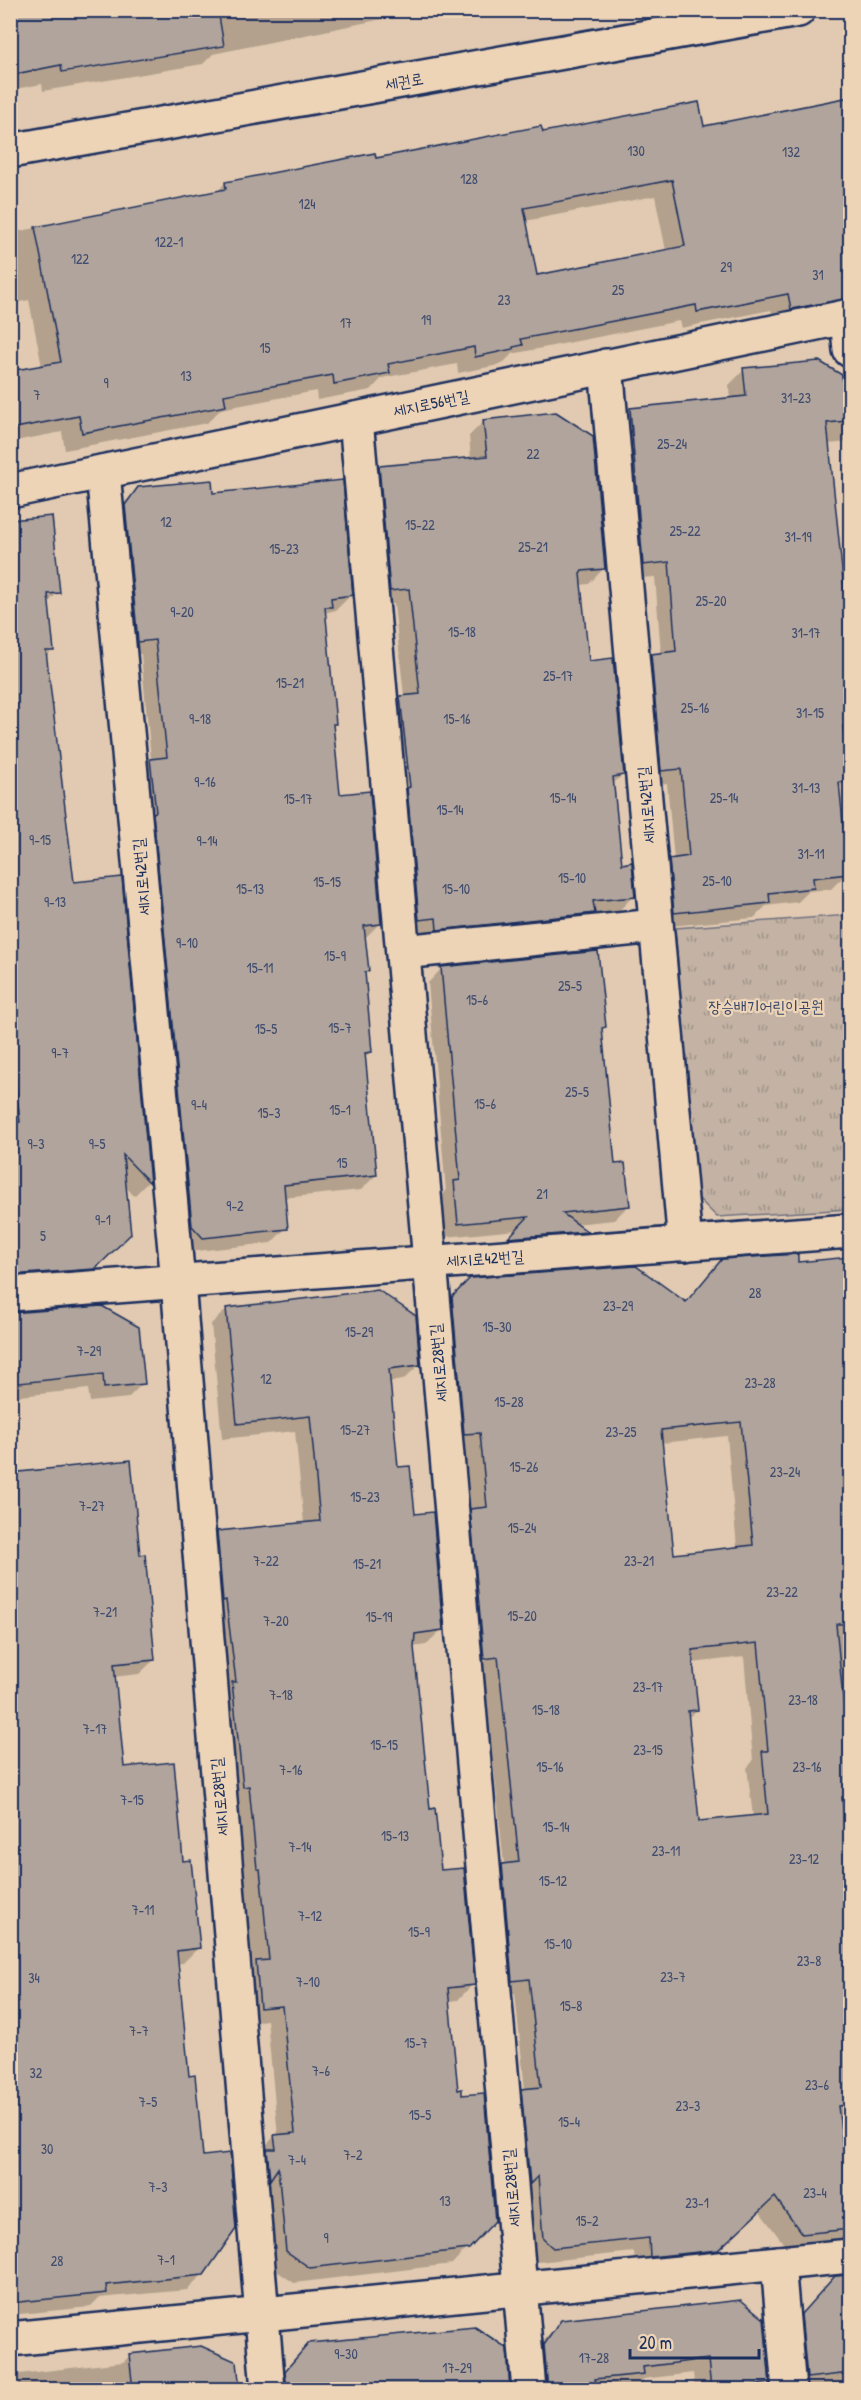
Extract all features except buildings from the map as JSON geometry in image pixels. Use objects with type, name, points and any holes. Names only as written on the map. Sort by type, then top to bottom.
[{"type":"street","name":"세권로","points":[[10,151],[798,10]]},
{"type":"street","points":[[849,316],[850,350]]},
{"type":"street","name":"세지로56번길","points":[[10,491],[849,316]]},
{"type":"street","name":"세지로42번길","points":[[606,366],[685,1244]]},
{"type":"street","name":"세지로42번길","points":[[356,419],[430,1262]]},
{"type":"street","name":"세지로42번길","points":[[103,472],[178,1282]]},
{"type":"street","points":[[403,952],[656,926]]},
{"type":"street","name":"세지로42번길","points":[[10,1294],[850,1231]]},
{"type":"street","name":"세지로28번길","points":[[430,1262],[529,2390]]},
{"type":"street","name":"세지로28번길","points":[[178,1282],[268,2390]]},
{"type":"street","points":[[10,2339],[850,2256]]},
{"type":"street","points":[[778,2263],[789,2390]]},
{"type":"green space","name":"장승배기어린이공원","points":[[850,915],[850,1209],[717,1217],[698,1198],[675,928]]}]
